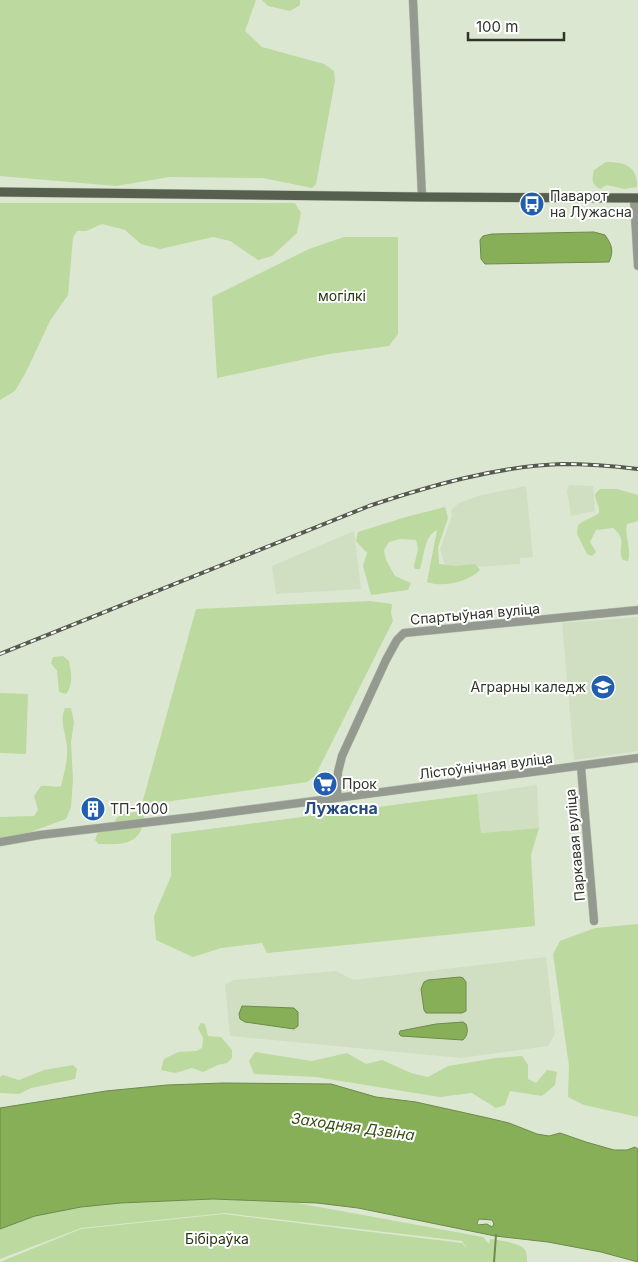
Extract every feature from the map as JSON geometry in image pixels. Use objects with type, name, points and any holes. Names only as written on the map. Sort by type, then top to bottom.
[{"type":"main road","points":[[0,192],[636,198]]},
{"type":"street","points":[[414,0],[422,197]]},
{"type":"street","points":[[636,198],[638,266]]},
{"type":"street","name":"Спартыўная вуліца","points":[[337,797],[338,772],[342,756],[386,660],[397,640],[404,633],[638,610]]},
{"type":"street","name":"Лістоўнічная вуліца","points":[[0,842],[40,835],[156,822],[638,758]]},
{"type":"street","name":"Паркавая вуліца","points":[[581,767],[594,921]]},
{"type":"shaded area","points":[[569,485],[593,486],[595,511],[571,516],[567,491]]},
{"type":"shaded area","points":[[526,486],[533,557],[520,558],[520,564],[446,569],[440,549],[452,516],[451,510],[459,503],[478,496]]},
{"type":"shaded area","points":[[354,531],[361,589],[276,594],[272,566]]},
{"type":"shaded area","name":"Аграрны каледж","points":[[638,617],[638,751],[574,760],[562,623]]},
{"type":"shaded area","points":[[537,785],[539,828],[481,833],[477,794]]},
{"type":"shaded area","points":[[546,957],[555,1034],[548,1046],[461,1058],[230,1036],[225,985],[233,980],[336,971],[354,980]]},
{"type":"green space","points":[[0,0],[256,0],[245,31],[262,47],[324,64],[334,71],[335,81],[316,184],[312,188],[263,178],[169,177],[116,186],[0,176]]},
{"type":"green space","points":[[262,0],[300,0],[300,5],[290,11],[268,6]]},
{"type":"green space","points":[[606,162],[624,164],[632,169],[637,180],[637,187],[624,189],[607,185],[600,189],[597,187],[593,181],[594,170]]},
{"type":"green space","points":[[0,203],[295,203],[301,213],[297,233],[272,256],[258,260],[230,241],[213,237],[160,249],[141,244],[125,230],[102,224],[86,231],[77,231],[73,238],[68,295],[50,321],[15,391],[0,400]]},
{"type":"green space","name":"могілкі","points":[[344,237],[398,237],[398,334],[389,346],[329,354],[217,378],[212,297],[309,249]]},
{"type":"green space","points":[[600,489],[617,489],[638,495],[638,521],[627,524],[626,529],[629,552],[628,561],[623,560],[621,540],[613,528],[596,530],[590,542],[596,552],[592,556],[587,554],[577,534],[578,525],[599,513],[595,494]]},
{"type":"green space","points":[[445,507],[448,518],[438,547],[439,564],[456,566],[475,564],[480,570],[469,578],[455,583],[433,584],[427,582],[437,530],[429,537],[420,569],[415,569],[414,566],[418,549],[416,540],[400,539],[389,542],[384,550],[386,560],[395,576],[411,583],[408,590],[371,595],[363,566],[367,553],[356,541],[358,532]]},
{"type":"green space","points":[[370,601],[392,604],[391,613],[393,621],[315,776],[307,782],[143,805],[196,609]]},
{"type":"green space","points":[[63,656],[69,661],[71,674],[69,690],[66,694],[59,692],[57,671],[51,663],[53,657]]},
{"type":"green space","points":[[0,693],[28,694],[26,754],[0,753]]},
{"type":"green space","points":[[65,708],[71,708],[74,722],[71,742],[73,780],[71,807],[66,819],[25,834],[0,840],[0,817],[34,816],[38,810],[34,796],[41,786],[61,786],[67,757],[63,723]]},
{"type":"green space","points":[[477,794],[481,833],[539,828],[531,855],[535,926],[267,953],[262,943],[221,948],[193,957],[156,940],[154,916],[171,876],[171,834]]},
{"type":"green space","points":[[141,811],[145,819],[144,822],[117,824],[115,820],[121,814]]},
{"type":"green space","points":[[142,827],[135,838],[124,843],[98,844],[95,840],[98,832]]},
{"type":"green space","points":[[638,924],[638,1117],[584,1105],[568,1097],[569,1066],[553,954],[560,941],[595,928]]},
{"type":"green space","points":[[201,1023],[205,1024],[208,1036],[221,1037],[232,1050],[232,1058],[227,1063],[203,1072],[192,1068],[175,1073],[161,1070],[164,1059],[178,1052],[196,1051],[202,1048],[203,1038],[198,1028]]},
{"type":"green space","points":[[255,1052],[312,1061],[347,1053],[366,1064],[382,1060],[411,1073],[428,1077],[448,1066],[522,1056],[528,1065],[528,1079],[536,1083],[547,1070],[557,1072],[555,1085],[542,1096],[510,1091],[505,1105],[496,1108],[472,1093],[440,1097],[316,1077],[254,1074],[249,1061]]},
{"type":"green space","points":[[73,1065],[77,1069],[75,1079],[31,1088],[19,1094],[0,1093],[0,1077],[3,1075],[19,1080],[44,1070]]},
{"type":"green space","name":"Бібіраўка","points":[[213,1199],[292,1202],[483,1237],[489,1244],[490,1239],[504,1241],[523,1248],[526,1253],[527,1262],[0,1262],[81,1229],[224,1214],[462,1243],[467,1249],[462,1241],[225,1213],[81,1228],[0,1259],[0,1229],[36,1215],[101,1204]]},
{"type":"water","points":[[594,232],[605,235],[612,248],[609,262],[485,264],[481,259],[480,240],[483,236],[492,234]]},
{"type":"water","points":[[460,977],[466,982],[466,1011],[462,1013],[426,1013],[421,989],[424,982]]},
{"type":"water","points":[[242,1006],[294,1008],[298,1012],[298,1026],[294,1029],[245,1022],[240,1019],[239,1014]]},
{"type":"water","points":[[463,1022],[466,1024],[467,1030],[463,1040],[401,1036],[399,1034],[400,1031],[436,1024]]},
{"type":"water","name":"Заходняя Дзвіна","points":[[223,1083],[331,1084],[376,1097],[416,1102],[509,1123],[537,1134],[549,1136],[560,1133],[614,1150],[627,1150],[635,1147],[638,1149],[638,1262],[601,1252],[548,1242],[495,1236],[358,1208],[317,1203],[213,1199],[120,1203],[81,1207],[35,1216],[0,1229],[0,1108],[106,1091],[167,1085]],"holes":[[[479,1219],[492,1220],[494,1224],[492,1227],[487,1224],[478,1225],[477,1223]]]},
{"type":"waterway","points":[[494,1262],[496,1235]]},
{"type":"railway","points":[[0,654],[369,506],[415,491],[464,478],[538,466],[581,464],[638,469]]},
{"type":"place","name":"Паварот на Лужасна","points":[[532,204]]},
{"type":"place","name":"Аграрны каледж","points":[[603,687]]},
{"type":"place","name":"Прок","points":[[325,784]]},
{"type":"place","name":"ТП-1000","points":[[93,809]]},
{"type":"district","name":"Лужасна","points":[[341,808]]}]
